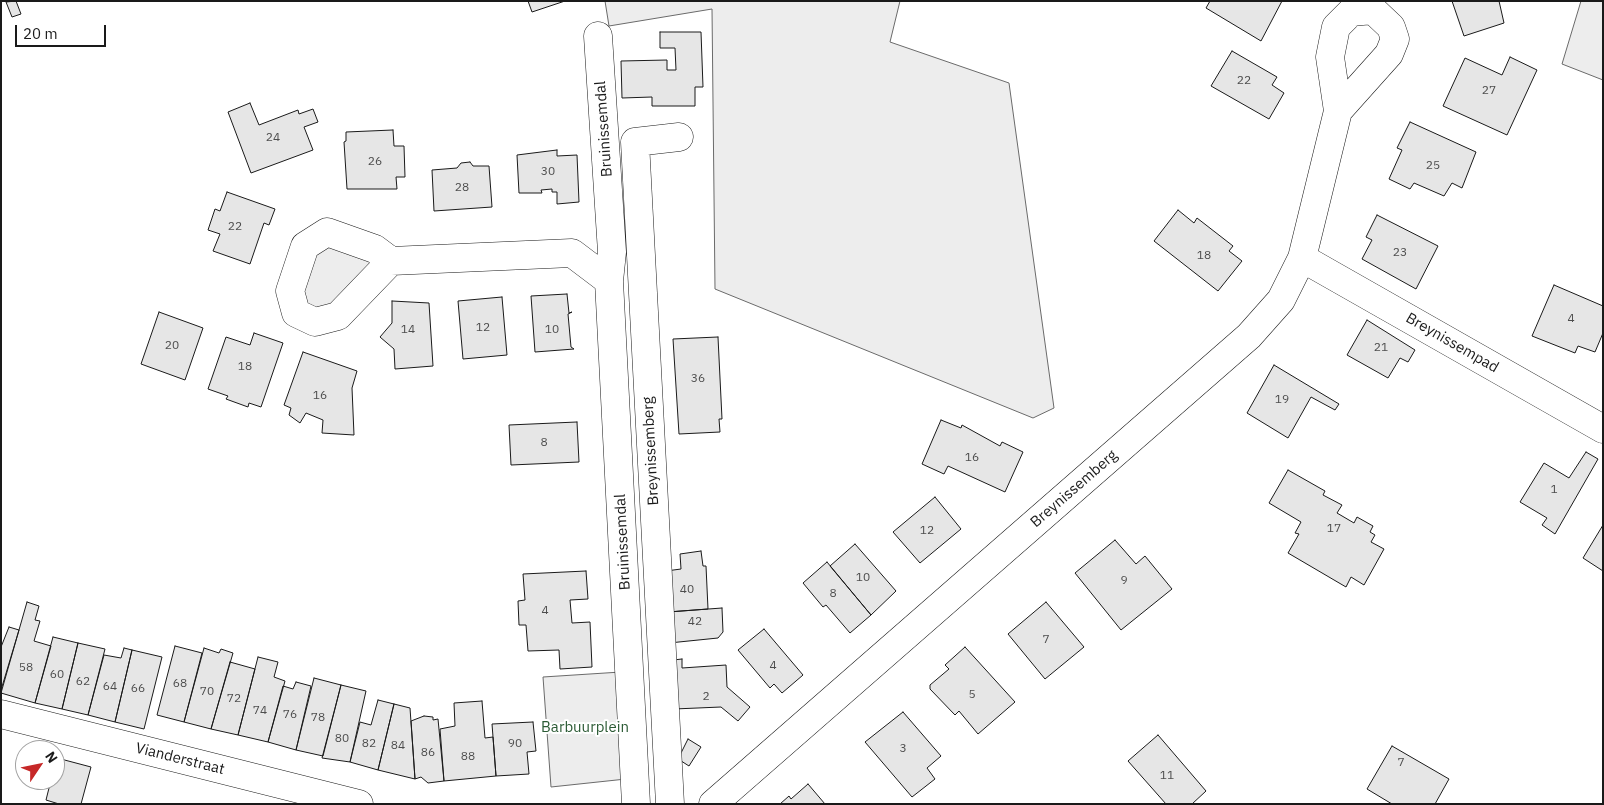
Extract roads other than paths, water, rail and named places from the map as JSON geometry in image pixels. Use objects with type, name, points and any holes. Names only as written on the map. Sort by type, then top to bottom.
[{"type":"street","name":"Bruinissemdal","points":[[598,36],[612,252],[609,281],[636,804]]},
{"type":"street","name":"Breynissemberg","points":[[713,804],[1249,336],[1281,300],[1302,258],[1338,111]]},
{"type":"street","name":"Breynissemberg","points":[[670,804],[635,142],[679,137]]},
{"type":"street","points":[[391,261],[572,253],[609,281]]},
{"type":"street","name":"Breynissempad","points":[[1302,258],[1603,429]]},
{"type":"street","name":"Vianderstraat","points":[[1,714],[359,804]]},
{"type":"park label","name":"Barbuurplein","points":[[585,728]]}]
